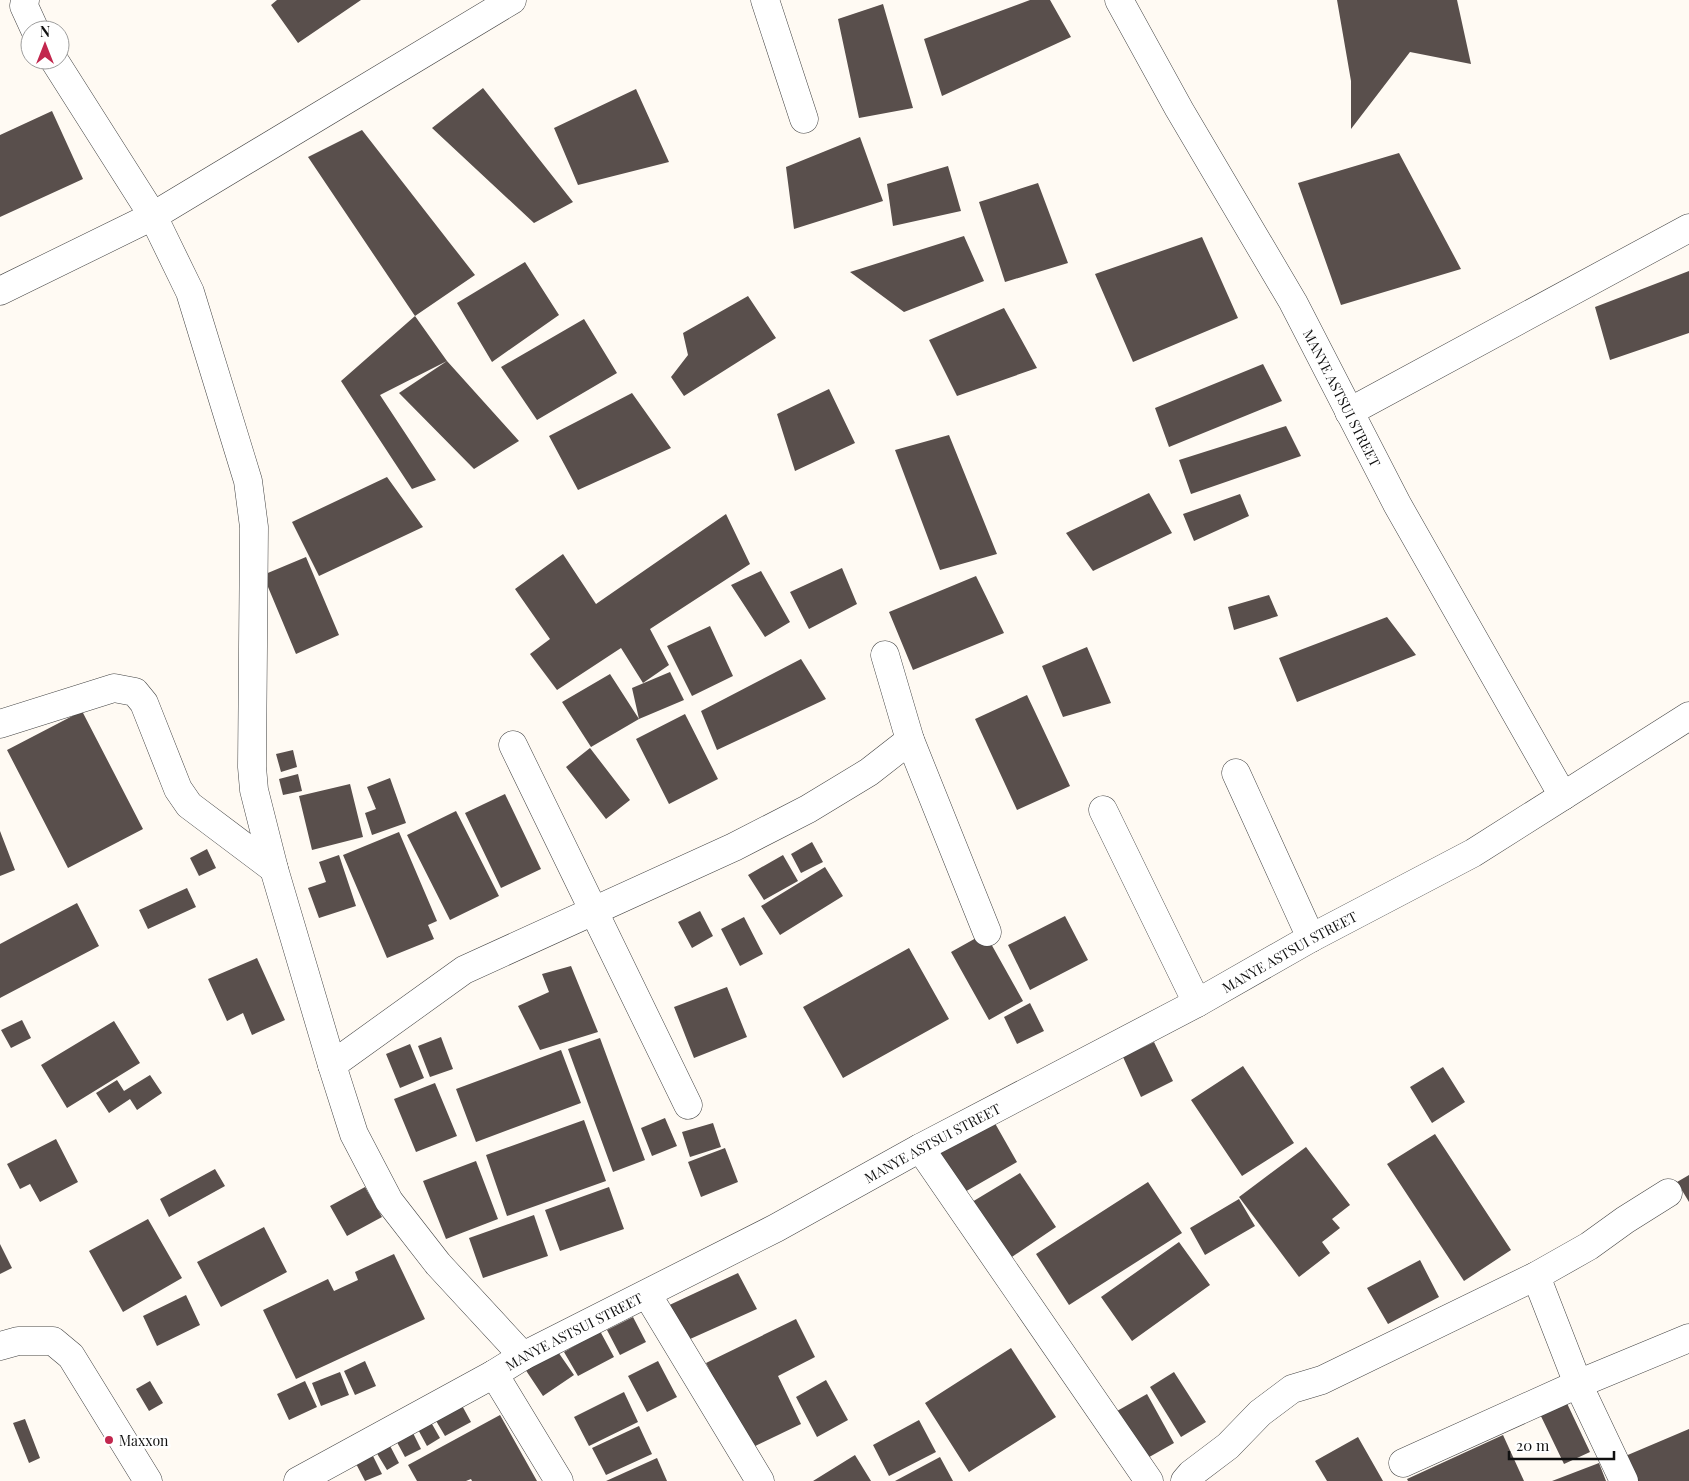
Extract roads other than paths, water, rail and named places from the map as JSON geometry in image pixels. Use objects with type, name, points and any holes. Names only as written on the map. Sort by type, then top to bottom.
[{"type":"street","points":[[25,0],[24,6],[30,20]]},
{"type":"street","points":[[0,291],[153,216],[512,0]]},
{"type":"street","points":[[765,0],[804,119]]},
{"type":"street","name":"MANYE ASTSUI STREET","points":[[1119,0],[1178,109],[1293,302],[1397,504],[1563,796]]},
{"type":"street","points":[[60,70],[153,216],[190,292],[248,481],[254,527],[252,767],[254,790],[274,869],[354,1134],[390,1201],[438,1264],[523,1356]]},
{"type":"street","points":[[1350,412],[1689,228]]},
{"type":"street","points":[[885,655],[910,740],[987,932]]},
{"type":"street","points":[[0,724],[114,688],[135,692],[144,703],[178,790],[189,805],[274,869]]},
{"type":"street","name":"MANYE ASTSUI STREET","points":[[298,1481],[494,1374],[523,1356],[776,1228],[920,1148],[1197,1003],[1311,938],[1473,853],[1689,716]]},
{"type":"street","points":[[332,1065],[464,970],[734,847],[808,808],[869,772],[910,740]]},
{"type":"street","points":[[514,745],[593,912],[688,1105]]},
{"type":"street","points":[[1236,773],[1311,938]]},
{"type":"street","points":[[1103,810],[1197,1003]]},
{"type":"street","points":[[920,1148],[1149,1481]]},
{"type":"street","points":[[1185,1481],[1191,1474],[1228,1446],[1260,1413],[1292,1388],[1322,1380],[1536,1276],[1589,1246],[1668,1192]]},
{"type":"street","points":[[1536,1276],[1578,1384],[1624,1481]]},
{"type":"street","points":[[647,1294],[760,1481]]},
{"type":"street","points":[[1403,1463],[1578,1384],[1689,1338]]},
{"type":"street","points":[[0,1346],[18,1340],[54,1341],[71,1356],[148,1481]]},
{"type":"street","points":[[494,1374],[559,1481]]},
{"type":"place","name":"Maxxon","points":[[109,1440]]}]
